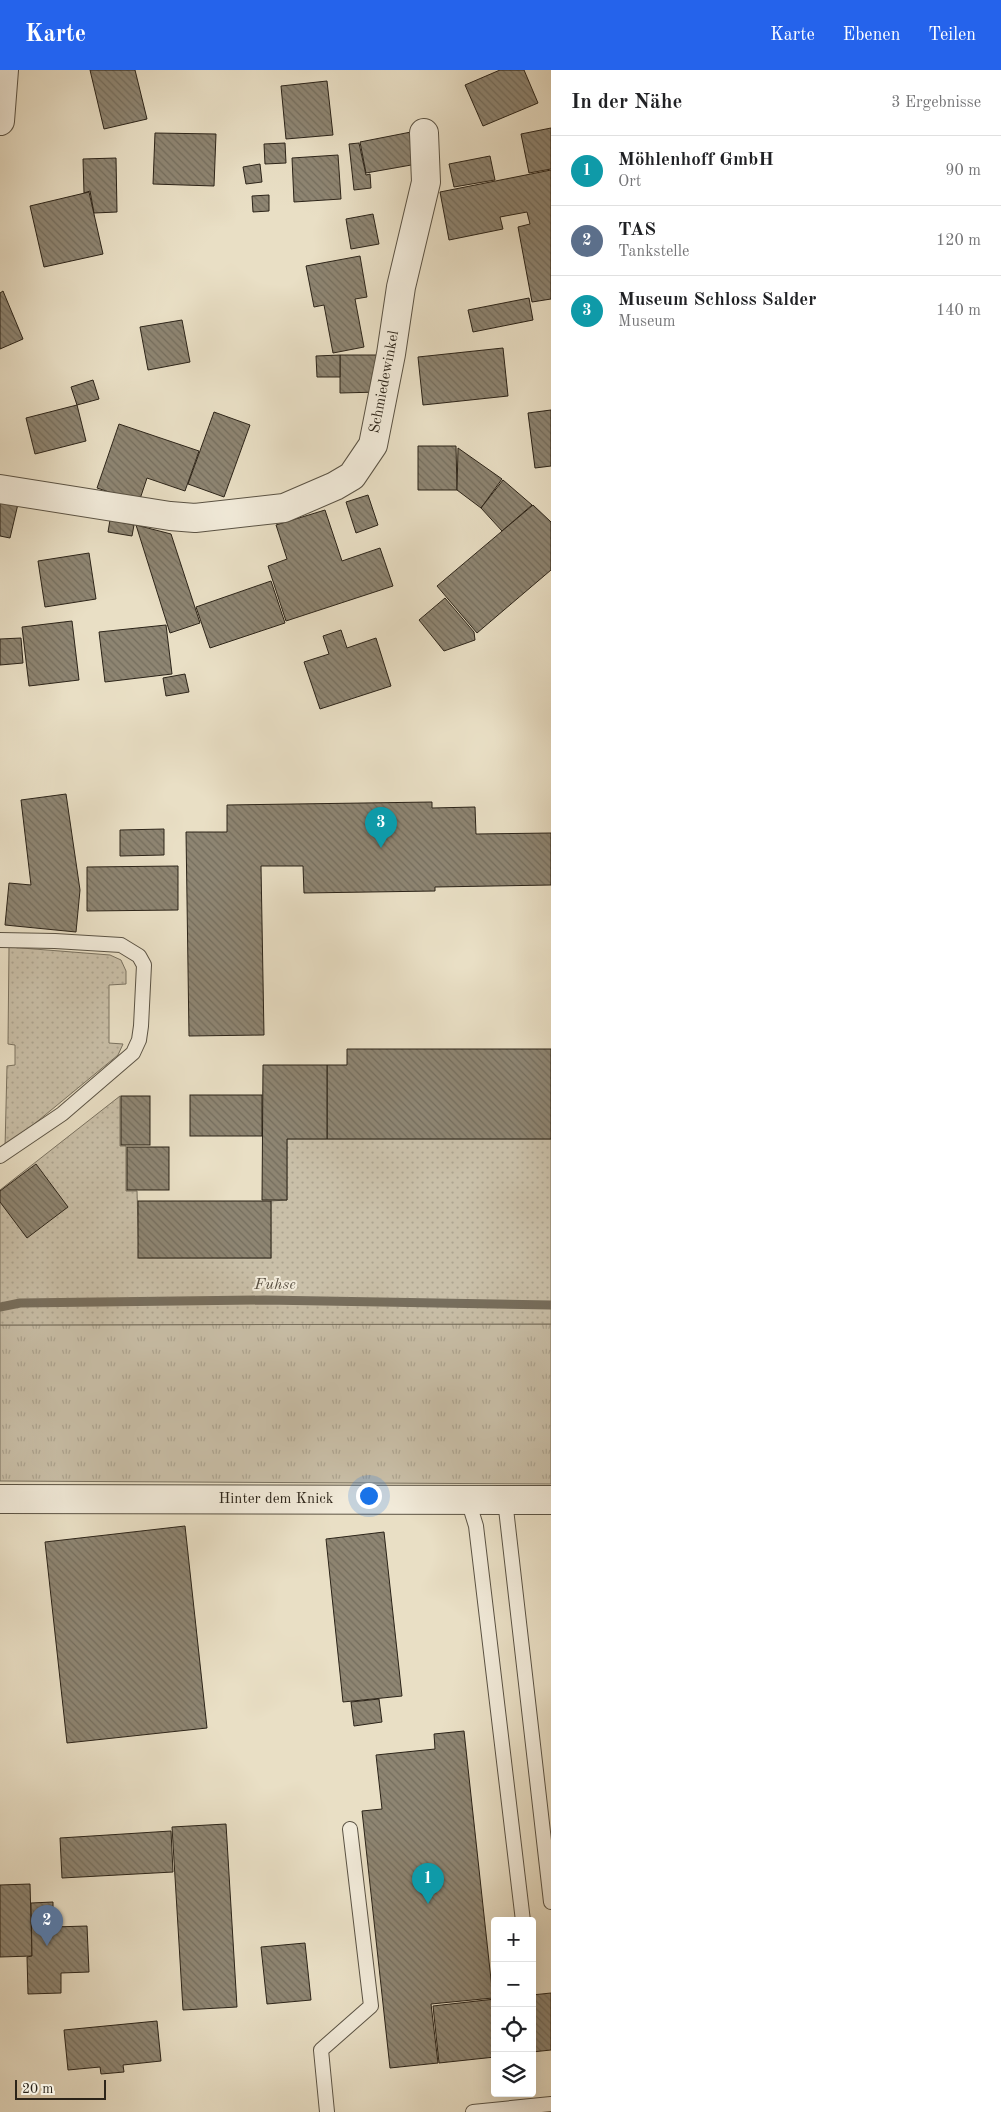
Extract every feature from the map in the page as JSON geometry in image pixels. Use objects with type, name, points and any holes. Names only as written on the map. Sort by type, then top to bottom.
[{"type":"street","points":[[0,121],[4,70]]},
{"type":"street","name":"Schmiedewinkel","points":[[0,489],[194,518],[284,508],[335,486],[352,476],[373,445],[402,287],[426,182],[424,133]]},
{"type":"street","name":"Hinter dem Knick","points":[[0,1499],[551,1500]]},
{"type":"lane","points":[[0,940],[121,945],[139,956],[144,965],[141,1026],[139,1040],[133,1053],[62,1114],[0,1156]]},
{"type":"lane","points":[[468,1500],[476,1526],[523,1917]]},
{"type":"lane","points":[[505,1500],[551,1902]]},
{"type":"lane","points":[[328,2112],[320,2050],[371,2006],[350,1829]]},
{"type":"lane","points":[[474,2112],[551,2104]]},
{"type":"green space","points":[[9,947],[110,955],[121,960],[126,971],[126,984],[109,985],[109,1043],[123,1044],[118,1055],[5,1148],[7,1066],[15,1065],[15,1045],[8,1044]]},
{"type":"green space","points":[[120,1096],[120,1146],[126,1146],[126,1191],[137,1191],[139,1258],[271,1258],[271,1201],[287,1200],[287,1139],[551,1139],[551,1324],[0,1325],[0,1190]]},
{"type":"green space","points":[[551,1324],[551,1484],[0,1481],[0,1325]]},
{"type":"building","points":[[90,70],[135,70],[147,119],[104,129]]},
{"type":"building","points":[[500,70],[524,70],[538,103],[483,126],[465,85]]},
{"type":"building","points":[[327,81],[333,135],[286,139],[281,86]]},
{"type":"building","points":[[551,128],[551,169],[529,173],[521,134]]},
{"type":"building","points":[[411,132],[417,164],[366,173],[360,142]]},
{"type":"building","points":[[155,133],[216,134],[214,186],[153,184]]},
{"type":"building","points":[[285,143],[286,163],[265,164],[264,144]]},
{"type":"building","points":[[359,143],[366,175],[370,174],[371,188],[354,190],[349,144]]},
{"type":"building","points":[[338,155],[341,199],[294,202],[292,158]]},
{"type":"building","points":[[490,156],[495,180],[454,187],[449,164]]},
{"type":"building","points":[[116,158],[117,212],[94,213],[90,191],[84,193],[83,159]]},
{"type":"building","points":[[260,164],[262,182],[246,184],[243,167]]},
{"type":"building","points":[[551,170],[551,299],[532,302],[518,227],[530,224],[527,212],[500,217],[503,229],[449,240],[440,192]]},
{"type":"building","points":[[89,192],[103,254],[44,267],[30,206]]},
{"type":"building","points":[[269,195],[269,211],[253,212],[252,196]]},
{"type":"building","points":[[373,214],[379,244],[351,249],[346,219]]},
{"type":"building","points":[[360,256],[367,297],[355,299],[364,347],[333,353],[324,305],[314,307],[306,266]]},
{"type":"building","points":[[3,291],[23,339],[0,349],[0,293]]},
{"type":"building","points":[[529,298],[533,320],[473,332],[468,310]]},
{"type":"building","points":[[182,320],[190,362],[148,370],[140,327]]},
{"type":"building","points":[[503,348],[508,396],[423,405],[418,357]]},
{"type":"building","points":[[340,355],[380,355],[380,392],[340,393]]},
{"type":"building","points":[[340,355],[340,377],[317,377],[316,356]]},
{"type":"building","points":[[93,380],[99,399],[77,405],[71,387]]},
{"type":"building","points":[[77,405],[86,441],[35,454],[26,418]]},
{"type":"building","points":[[551,410],[551,466],[535,468],[528,413]]},
{"type":"building","points":[[214,412],[250,425],[224,497],[188,484]]},
{"type":"building","points":[[119,424],[199,451],[185,491],[147,478],[139,502],[97,488]]},
{"type":"building","points":[[418,446],[456,446],[457,490],[418,490]]},
{"type":"building","points":[[458,448],[502,479],[481,508],[457,490]]},
{"type":"building","points":[[503,480],[532,505],[502,531],[481,508]]},
{"type":"building","points":[[368,495],[378,525],[356,533],[346,502]]},
{"type":"building","points":[[0,500],[18,504],[10,538],[0,536]]},
{"type":"building","points":[[533,505],[551,522],[551,570],[477,633],[437,586]]},
{"type":"building","points":[[325,510],[342,561],[380,548],[393,586],[286,621],[268,566],[287,559],[276,525]]},
{"type":"building","points":[[110,520],[134,525],[132,536],[108,532]]},
{"type":"building","points":[[136,525],[171,534],[200,623],[170,633]]},
{"type":"building","points":[[89,553],[96,599],[45,607],[38,561]]},
{"type":"building","points":[[271,581],[285,623],[210,648],[196,607]]},
{"type":"building","points":[[445,598],[474,632],[475,640],[444,651],[419,620]]},
{"type":"building","points":[[72,621],[79,680],[29,686],[22,627]]},
{"type":"building","points":[[166,625],[172,674],[105,682],[99,632]]},
{"type":"building","points":[[341,630],[347,648],[376,638],[391,686],[320,709],[304,662],[329,654],[323,636]]},
{"type":"building","points":[[21,638],[23,663],[0,665],[0,639]]},
{"type":"building","points":[[185,674],[189,692],[166,696],[163,678]]},
{"type":"building","points":[[66,794],[80,890],[76,932],[5,925],[9,883],[31,885],[21,800]]},
{"type":"building","points":[[432,802],[432,808],[475,807],[476,834],[551,833],[551,885],[435,887],[435,891],[304,893],[303,866],[261,866],[264,1035],[189,1036],[186,832],[227,832],[227,805]]},
{"type":"building","points":[[164,829],[164,855],[120,856],[120,830]]},
{"type":"building","points":[[178,866],[178,910],[87,911],[87,867]]},
{"type":"building","points":[[347,1049],[551,1049],[551,1139],[327,1139],[327,1065],[347,1065]]},
{"type":"building","points":[[263,1065],[327,1065],[327,1139],[287,1139],[287,1200],[262,1200]]},
{"type":"building","points":[[190,1095],[262,1095],[262,1136],[190,1136]]},
{"type":"building","points":[[121,1096],[150,1096],[150,1145],[121,1145]]},
{"type":"building","points":[[127,1147],[169,1147],[169,1190],[127,1190]]},
{"type":"building","points":[[36,1164],[68,1207],[27,1238],[0,1202],[0,1191]]},
{"type":"building","points":[[138,1201],[271,1201],[271,1258],[138,1258]]},
{"type":"building","points":[[185,1526],[207,1728],[67,1743],[45,1542]]},
{"type":"building","points":[[384,1532],[402,1696],[343,1702],[326,1539]]},
{"type":"building","points":[[379,1699],[382,1722],[354,1726],[351,1702]]},
{"type":"building","points":[[464,1731],[491,1980],[491,1998],[431,2004],[438,2063],[390,2068],[362,1811],[382,1809],[376,1755],[435,1749],[434,1734]]},
{"type":"building","points":[[226,1824],[237,2007],[183,2010],[172,1827]]},
{"type":"building","points":[[171,1831],[173,1872],[62,1878],[60,1838]]},
{"type":"building","points":[[30,1884],[32,1956],[0,1957],[0,1885]]},
{"type":"building","points":[[53,1902],[53,1927],[87,1926],[89,1972],[61,1973],[61,1993],[28,1994],[27,1957],[32,1956],[31,1903]]},
{"type":"building","points":[[305,1943],[311,2000],[267,2004],[261,1947]]},
{"type":"building","points":[[551,1993],[551,2050],[536,2052],[536,1995]]},
{"type":"building","points":[[491,1999],[491,2057],[439,2063],[433,2006]]},
{"type":"building","points":[[157,2021],[161,2061],[123,2065],[124,2072],[101,2074],[100,2067],[68,2070],[64,2030]]},
{"type":"waterway","name":"Fuhse","points":[[0,1307],[20,1303],[265,1300],[551,1305]]},
{"type":"place","name":"Museum Schloss Salder","points":[[381,848]]},
{"type":"place","name":"Möhlenhoff GmbH","points":[[428,1904]]},
{"type":"place","name":"TAS","points":[[47,1946]]}]
